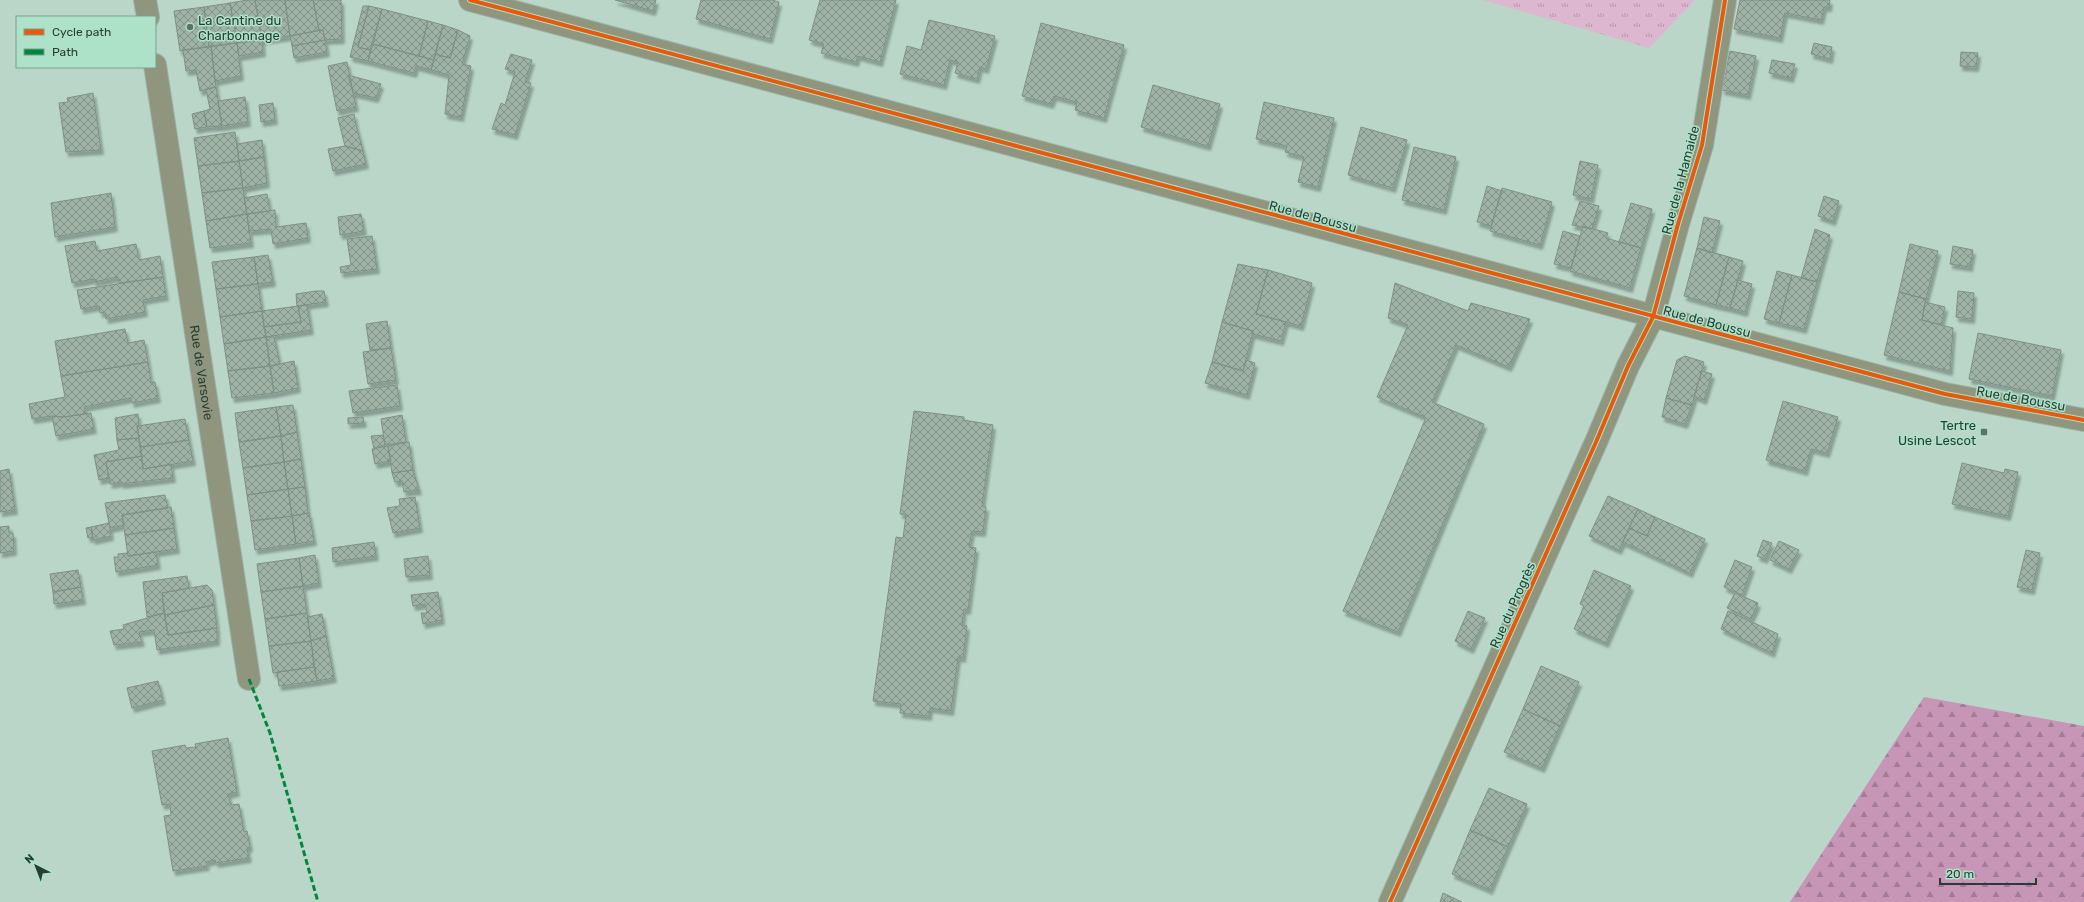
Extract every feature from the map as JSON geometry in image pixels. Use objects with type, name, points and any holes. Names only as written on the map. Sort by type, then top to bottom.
[{"type":"street","points":[[145,0],[148,16]]},
{"type":"street","name":"Rue de Boussu","points":[[470,0],[1945,394],[2084,420]]},
{"type":"street","name":"Rue de la Hamaide","points":[[1653,317],[1678,224],[1702,145],[1725,0]]},
{"type":"street","name":"Rue de Varsovie","points":[[155,68],[249,679]]},
{"type":"street","name":"Rue du Progrès","points":[[1390,902],[1596,442],[1628,366],[1653,317]]},
{"type":"green space","points":[[1483,0],[1695,0],[1649,48]]},
{"type":"green space","points":[[1924,697],[2084,726],[2084,902],[1790,902]]},
{"type":"building","points":[[255,0],[262,40],[237,43],[230,3]]},
{"type":"building","points":[[255,0],[285,0],[290,36],[262,40]]},
{"type":"building","points":[[285,0],[313,0],[319,30],[290,36]]},
{"type":"building","points":[[313,0],[341,0],[342,39],[325,40],[323,30],[319,30]]},
{"type":"building","points":[[615,0],[656,0],[653,11]]},
{"type":"building","points":[[701,0],[772,0],[779,2],[770,39],[696,19]]},
{"type":"building","points":[[820,0],[896,0],[880,62],[858,56],[856,62],[821,53],[824,44],[809,40]]},
{"type":"building","points":[[1740,0],[1830,0],[1829,7],[1824,7],[1821,20],[1785,13],[1780,38],[1734,29]]},
{"type":"building","points":[[230,3],[237,43],[209,47],[204,7]]},
{"type":"building","points":[[363,6],[369,6],[358,47],[370,50],[368,61],[350,57]]},
{"type":"building","points":[[369,6],[382,9],[370,50],[358,47]]},
{"type":"building","points":[[204,7],[209,47],[180,51],[174,11]]},
{"type":"building","points":[[382,9],[428,21],[419,56],[373,44]]},
{"type":"building","points":[[929,20],[995,36],[986,69],[980,67],[977,79],[955,73],[958,62],[950,60],[944,85],[900,74],[907,46],[921,50]]},
{"type":"building","points":[[428,21],[443,25],[434,60],[419,56]]},
{"type":"building","points":[[1041,23],[1124,45],[1104,118],[1075,110],[1077,102],[1054,96],[1051,104],[1022,96]]},
{"type":"building","points":[[443,25],[458,30],[450,58],[435,54]]},
{"type":"building","points":[[323,30],[325,40],[292,46],[290,36]]},
{"type":"building","points":[[458,30],[470,36],[462,64],[471,66],[461,117],[445,114],[449,75],[431,70],[435,54],[450,58]]},
{"type":"building","points":[[262,40],[263,52],[239,56],[237,43]]},
{"type":"building","points":[[325,40],[327,52],[294,58],[292,46]]},
{"type":"building","points":[[237,43],[241,76],[215,81],[211,46]]},
{"type":"building","points":[[1814,43],[1832,47],[1830,59],[1811,54]]},
{"type":"building","points":[[373,44],[434,60],[431,70],[416,66],[414,73],[368,61]]},
{"type":"building","points":[[211,46],[216,87],[200,91],[196,70],[186,71],[183,50]]},
{"type":"building","points":[[1730,51],[1756,56],[1748,95],[1722,90]]},
{"type":"building","points":[[1961,52],[1978,53],[1976,67],[1960,66]]},
{"type":"building","points":[[511,54],[532,60],[525,82],[531,83],[515,135],[492,129],[501,103],[505,105],[515,72],[505,69]]},
{"type":"building","points":[[1772,60],[1795,64],[1791,78],[1769,73]]},
{"type":"building","points":[[347,62],[356,107],[337,111],[328,66]]},
{"type":"building","points":[[348,75],[381,84],[376,98],[353,93]]},
{"type":"building","points":[[1153,85],[1220,104],[1208,146],[1141,127]]},
{"type":"building","points":[[216,87],[222,126],[207,127],[204,111],[210,109],[206,89]]},
{"type":"building","points":[[93,93],[101,150],[66,152],[59,103],[68,102],[67,98]]},
{"type":"building","points":[[245,97],[248,122],[222,126],[218,101]]},
{"type":"building","points":[[1264,102],[1334,118],[1318,187],[1298,182],[1304,157],[1285,152],[1287,146],[1256,139]]},
{"type":"building","points":[[273,103],[275,120],[261,122],[259,105]]},
{"type":"building","points":[[204,111],[207,127],[195,129],[192,114]]},
{"type":"building","points":[[354,114],[363,151],[345,146],[338,118]]},
{"type":"building","points":[[1361,127],[1407,140],[1393,188],[1348,175]]},
{"type":"building","points":[[235,132],[239,161],[198,166],[194,138]]},
{"type":"building","points":[[262,140],[264,157],[239,161],[237,144]]},
{"type":"building","points":[[345,146],[363,151],[366,164],[333,171],[328,149]]},
{"type":"building","points":[[1414,147],[1456,157],[1444,210],[1402,200]]},
{"type":"building","points":[[264,157],[267,183],[243,188],[239,161]]},
{"type":"building","points":[[239,161],[243,188],[202,193],[198,166]]},
{"type":"building","points":[[1580,161],[1598,165],[1591,199],[1573,195]]},
{"type":"building","points":[[1487,186],[1502,191],[1491,226],[1477,222]]},
{"type":"building","points":[[243,188],[247,214],[206,221],[202,193]]},
{"type":"building","points":[[1502,188],[1552,202],[1540,245],[1490,231]]},
{"type":"building","points":[[111,193],[115,227],[55,237],[51,203]]},
{"type":"building","points":[[267,194],[270,211],[247,214],[244,198]]},
{"type":"building","points":[[1824,196],[1839,201],[1833,221],[1818,216]]},
{"type":"building","points":[[1580,201],[1599,206],[1592,229],[1572,225]]},
{"type":"building","points":[[1631,203],[1652,209],[1641,248],[1619,242]]},
{"type":"building","points":[[275,210],[276,227],[306,223],[308,238],[273,244],[271,229],[249,231],[247,214]]},
{"type":"building","points":[[247,214],[251,243],[210,248],[206,221]]},
{"type":"building","points":[[361,214],[364,231],[340,235],[338,217]]},
{"type":"building","points":[[1704,217],[1720,221],[1712,253],[1697,248]]},
{"type":"building","points":[[1583,226],[1608,233],[1606,238],[1641,248],[1630,288],[1570,271]]},
{"type":"building","points":[[1815,229],[1830,235],[1817,282],[1801,278]]},
{"type":"building","points":[[1563,231],[1580,236],[1571,268],[1554,264]]},
{"type":"building","points":[[372,236],[377,269],[341,273],[340,267],[351,265],[347,239]]},
{"type":"building","points":[[95,241],[97,251],[136,244],[139,260],[160,256],[163,277],[119,283],[118,277],[94,282],[94,279],[72,283],[65,246]]},
{"type":"building","points":[[1910,244],[1938,251],[1926,299],[1899,292]]},
{"type":"building","points":[[1953,246],[1973,250],[1970,267],[1950,264]]},
{"type":"building","points":[[1697,248],[1729,257],[1716,305],[1684,296]]},
{"type":"building","points":[[268,255],[273,282],[258,284],[254,257]]},
{"type":"building","points":[[254,257],[258,284],[216,289],[212,262]]},
{"type":"building","points":[[1729,257],[1743,261],[1730,308],[1716,305]]},
{"type":"building","points":[[1238,264],[1268,270],[1256,314],[1286,322],[1281,341],[1253,334],[1253,331],[1222,322]]},
{"type":"building","points":[[1268,270],[1312,283],[1301,326],[1256,314]]},
{"type":"building","points":[[1777,271],[1792,275],[1779,323],[1764,319]]},
{"type":"building","points":[[1792,275],[1817,282],[1804,329],[1779,323]]},
{"type":"building","points":[[163,277],[166,296],[143,300],[145,312],[106,319],[105,312],[100,313],[99,306],[81,309],[77,290]]},
{"type":"building","points":[[1738,280],[1752,284],[1745,312],[1730,308]]},
{"type":"building","points":[[1395,283],[1468,311],[1471,303],[1530,319],[1509,367],[1456,345],[1432,402],[1484,424],[1398,632],[1343,611],[1425,420],[1425,417],[1377,397],[1408,325],[1388,318]]},
{"type":"building","points":[[258,284],[262,311],[220,317],[216,289]]},
{"type":"building","points":[[324,291],[326,302],[297,306],[296,294]]},
{"type":"building","points":[[1958,291],[1974,293],[1972,319],[1956,317]]},
{"type":"building","points":[[1899,292],[1926,299],[1922,320],[1953,328],[1950,371],[1884,355]]},
{"type":"building","points":[[1925,302],[1945,307],[1941,325],[1922,320]]},
{"type":"building","points":[[307,305],[311,330],[266,337],[264,327],[301,322],[298,306]]},
{"type":"building","points":[[298,306],[301,322],[264,327],[262,311]]},
{"type":"building","points":[[262,311],[266,337],[224,344],[220,317]]},
{"type":"building","points":[[387,321],[391,348],[370,350],[366,324]]},
{"type":"building","points":[[1222,322],[1253,331],[1243,371],[1212,362]]},
{"type":"building","points":[[125,329],[128,343],[144,340],[148,362],[61,376],[55,341]]},
{"type":"building","points":[[1978,333],[2061,350],[2052,396],[1969,379]]},
{"type":"building","points":[[266,337],[270,366],[228,371],[224,344]]},
{"type":"building","points":[[266,337],[274,337],[280,364],[270,366]]},
{"type":"building","points":[[391,348],[396,380],[368,384],[363,352]]},
{"type":"building","points":[[1685,356],[1704,362],[1692,405],[1666,398],[1677,360]]},
{"type":"building","points":[[1246,360],[1255,363],[1247,395],[1205,383],[1212,362],[1243,371]]},
{"type":"building","points":[[294,361],[298,388],[274,393],[270,366]]},
{"type":"building","points":[[148,362],[151,382],[155,382],[158,398],[132,403],[131,398],[84,407],[86,414],[32,419],[29,404],[65,397],[61,376]]},
{"type":"building","points":[[270,366],[274,393],[232,398],[228,371]]},
{"type":"building","points":[[1702,371],[1712,374],[1704,400],[1694,396]]},
{"type":"building","points":[[397,385],[400,406],[353,413],[349,391]]},
{"type":"building","points":[[1666,398],[1692,405],[1685,424],[1662,417]]},
{"type":"building","points":[[1783,401],[1838,417],[1827,453],[1811,449],[1805,471],[1766,460]]},
{"type":"building","points":[[293,405],[297,432],[281,436],[276,407]]},
{"type":"building","points":[[276,407],[281,436],[239,442],[235,413]]},
{"type":"building","points":[[914,411],[964,417],[964,420],[993,425],[982,506],[986,507],[983,532],[972,531],[969,547],[976,548],[968,610],[964,609],[962,625],[967,626],[963,658],[958,657],[951,711],[930,708],[929,716],[900,713],[901,704],[873,701],[896,537],[903,538],[906,515],[900,514]]},
{"type":"building","points":[[91,413],[94,429],[56,436],[52,416],[63,417]]},
{"type":"building","points":[[138,414],[139,426],[137,426],[139,438],[117,440],[115,418]]},
{"type":"building","points":[[402,415],[406,442],[385,445],[381,419]]},
{"type":"building","points":[[363,417],[364,423],[348,424],[348,418]]},
{"type":"building","points":[[185,419],[189,440],[140,447],[137,426]]},
{"type":"building","points":[[297,432],[301,459],[284,462],[281,436]]},
{"type":"building","points":[[383,435],[385,445],[374,448],[371,436]]},
{"type":"building","points":[[281,436],[284,462],[243,468],[239,442]]},
{"type":"building","points":[[139,438],[142,456],[106,462],[109,478],[99,480],[94,455],[119,450],[117,440]]},
{"type":"building","points":[[189,440],[193,461],[143,469],[140,447]]},
{"type":"building","points":[[409,442],[413,470],[392,473],[388,446]]},
{"type":"building","points":[[388,446],[391,461],[375,464],[372,449]]},
{"type":"building","points":[[142,456],[143,469],[171,464],[173,478],[110,484],[106,462]]},
{"type":"building","points":[[301,459],[305,487],[288,489],[284,462]]},
{"type":"building","points":[[284,462],[288,489],[247,495],[243,468]]},
{"type":"building","points":[[1962,463],[2004,473],[2005,469],[2018,472],[2008,516],[1952,504]]},
{"type":"building","points":[[9,469],[15,510],[0,512],[0,471]]},
{"type":"building","points":[[413,470],[419,490],[404,492],[402,481],[395,482],[392,473]]},
{"type":"building","points":[[305,487],[308,513],[292,516],[288,489]]},
{"type":"building","points":[[288,489],[292,516],[251,521],[247,495]]},
{"type":"building","points":[[165,495],[168,508],[122,515],[124,525],[110,528],[105,503]]},
{"type":"building","points":[[1608,496],[1638,509],[1619,550],[1589,536]]},
{"type":"building","points":[[415,497],[420,528],[393,533],[387,508],[400,506],[399,499]]},
{"type":"building","points":[[171,507],[174,528],[125,535],[122,515]]},
{"type":"building","points":[[1638,509],[1655,517],[1647,536],[1629,528]]},
{"type":"building","points":[[309,513],[314,541],[296,544],[292,516]]},
{"type":"building","points":[[292,516],[296,544],[255,550],[251,521]]},
{"type":"building","points":[[1655,517],[1705,539],[1690,573],[1623,542],[1629,528],[1647,536]]},
{"type":"building","points":[[109,523],[111,536],[93,540],[91,527]]},
{"type":"building","points":[[9,526],[9,533],[13,533],[14,551],[0,553],[0,527]]},
{"type":"building","points":[[91,527],[93,537],[88,538],[86,528]]},
{"type":"building","points":[[174,528],[177,549],[128,556],[125,535]]},
{"type":"building","points":[[1763,540],[1772,543],[1765,559],[1757,556]]},
{"type":"building","points":[[1779,541],[1799,550],[1789,569],[1770,560]]},
{"type":"building","points":[[374,542],[376,556],[333,562],[332,548]]},
{"type":"building","points":[[2026,550],[2040,553],[2032,590],[2017,587]]},
{"type":"building","points":[[156,552],[158,565],[116,572],[114,557],[118,557],[118,554],[127,553],[128,556]]},
{"type":"building","points":[[315,555],[319,583],[303,586],[299,558]]},
{"type":"building","points":[[428,556],[430,575],[406,577],[404,559]]},
{"type":"building","points":[[299,558],[303,586],[261,592],[257,564]]},
{"type":"building","points":[[1735,560],[1752,567],[1742,595],[1724,587]]},
{"type":"building","points":[[78,570],[81,587],[53,592],[50,574]]},
{"type":"building","points":[[1594,570],[1631,586],[1606,643],[1574,629],[1584,606],[1580,604]]},
{"type":"building","points":[[187,576],[189,588],[162,593],[164,613],[147,617],[143,582]]},
{"type":"building","points":[[207,585],[212,590],[214,605],[165,615],[162,593]]},
{"type":"building","points":[[303,586],[307,613],[265,619],[261,592]]},
{"type":"building","points":[[81,587],[83,600],[54,604],[53,592]]},
{"type":"building","points":[[438,592],[442,620],[423,624],[421,613],[427,613],[425,604],[413,606],[411,595]]},
{"type":"building","points":[[1735,593],[1758,603],[1751,619],[1727,608]]},
{"type":"building","points":[[214,605],[217,628],[168,635],[165,615]]},
{"type":"building","points":[[1468,611],[1485,618],[1471,649],[1455,641]]},
{"type":"building","points":[[1728,611],[1778,634],[1772,653],[1721,629]]},
{"type":"building","points":[[164,613],[168,635],[217,628],[217,641],[157,650],[154,630],[139,632],[142,642],[114,645],[110,631],[124,629],[123,625]]},
{"type":"building","points":[[307,613],[311,641],[269,646],[265,619]]},
{"type":"building","points":[[322,614],[326,636],[311,641],[307,617]]},
{"type":"building","points":[[326,636],[334,678],[317,681],[311,641]]},
{"type":"building","points":[[311,641],[314,667],[273,673],[269,646]]},
{"type":"building","points":[[1541,666],[1579,682],[1560,726],[1523,709]]},
{"type":"building","points":[[314,667],[317,681],[279,686],[277,672]]},
{"type":"building","points":[[158,681],[163,700],[132,708],[127,688]]},
{"type":"building","points":[[1523,709],[1560,726],[1542,768],[1504,752]]},
{"type":"building","points":[[228,738],[237,792],[228,794],[231,805],[239,804],[244,832],[247,831],[250,847],[247,848],[249,858],[216,863],[215,860],[206,862],[207,866],[173,871],[164,816],[171,815],[170,804],[162,805],[152,751],[185,745],[186,748],[196,747],[195,744]]},
{"type":"building","points":[[1489,788],[1527,804],[1508,847],[1470,830]]},
{"type":"building","points":[[1470,830],[1508,847],[1490,890],[1452,874]]},
{"type":"building","points":[[1443,893],[1462,902],[1440,902]]},
{"type":"marked path","points":[[249,679],[270,733],[318,902]]},
{"type":"cycle path","points":[[470,0],[1945,394],[2084,420]]},
{"type":"cycle path","points":[[1390,902],[1596,442],[1628,366],[1653,317],[1678,224],[1702,145],[1725,0]]},
{"type":"place","name":"La Cantine du Charbonnage","points":[[190,27]]},
{"type":"place","name":"Tertre Usine Lescot","points":[[1984,432]]}]
